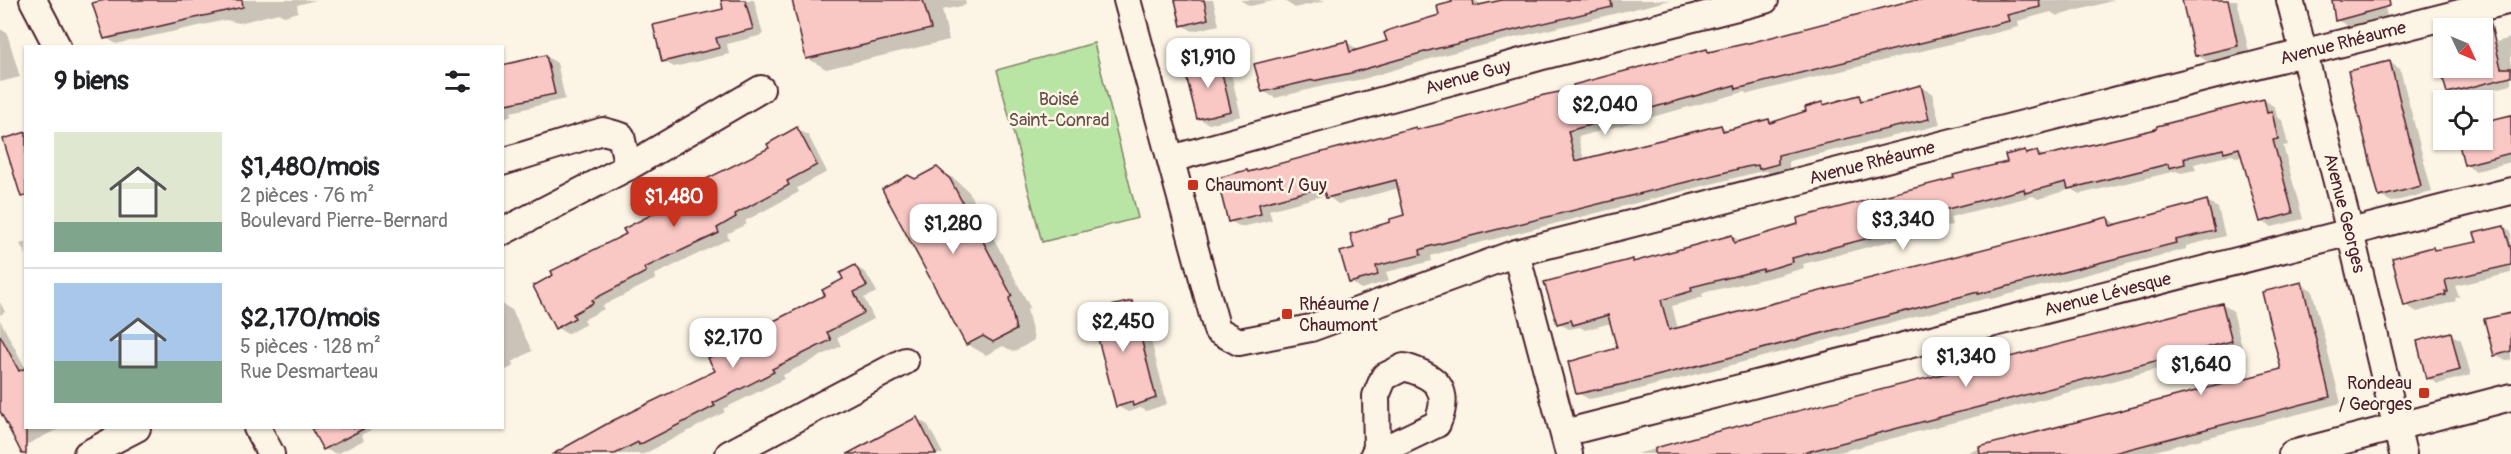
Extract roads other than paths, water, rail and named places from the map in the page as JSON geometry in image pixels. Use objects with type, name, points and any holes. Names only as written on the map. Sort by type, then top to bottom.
[{"type":"street","points":[[33,0],[56,45]]},
{"type":"street","points":[[1127,0],[1171,159]]},
{"type":"street","name":"Avenue Guy","points":[[1171,159],[1539,57],[1764,0]]},
{"type":"street","name":"Avenue Georges","points":[[2290,0],[2350,232],[2403,454]]},
{"type":"street","name":"Avenue Rhéaume","points":[[1171,159],[1217,330],[1239,342],[1311,328],[1516,253],[2511,0]]},
{"type":"street","points":[[504,231],[628,167],[761,90]]},
{"type":"street","points":[[504,161],[603,131],[621,136],[628,167]]},
{"type":"street","name":"Avenue Lévesque","points":[[1566,444],[2350,232],[2511,191]]},
{"type":"street","points":[[1516,253],[1566,444]]},
{"type":"street","points":[[729,454],[905,361]]},
{"type":"street","points":[[2292,454],[2511,397]]},
{"type":"street","points":[[87,454],[135,429]]},
{"type":"street","points":[[258,429],[271,454]]},
{"type":"place","name":"Chaumont / Guy","points":[[1193,185]]},
{"type":"place","name":"Rhéaume / Chaumont","points":[[1287,314]]},
{"type":"place","name":"Rondeau / Georges","points":[[2424,393]]},
{"type":"park label","name":"Boisé Saint-Conrad","points":[[1059,109]]}]
